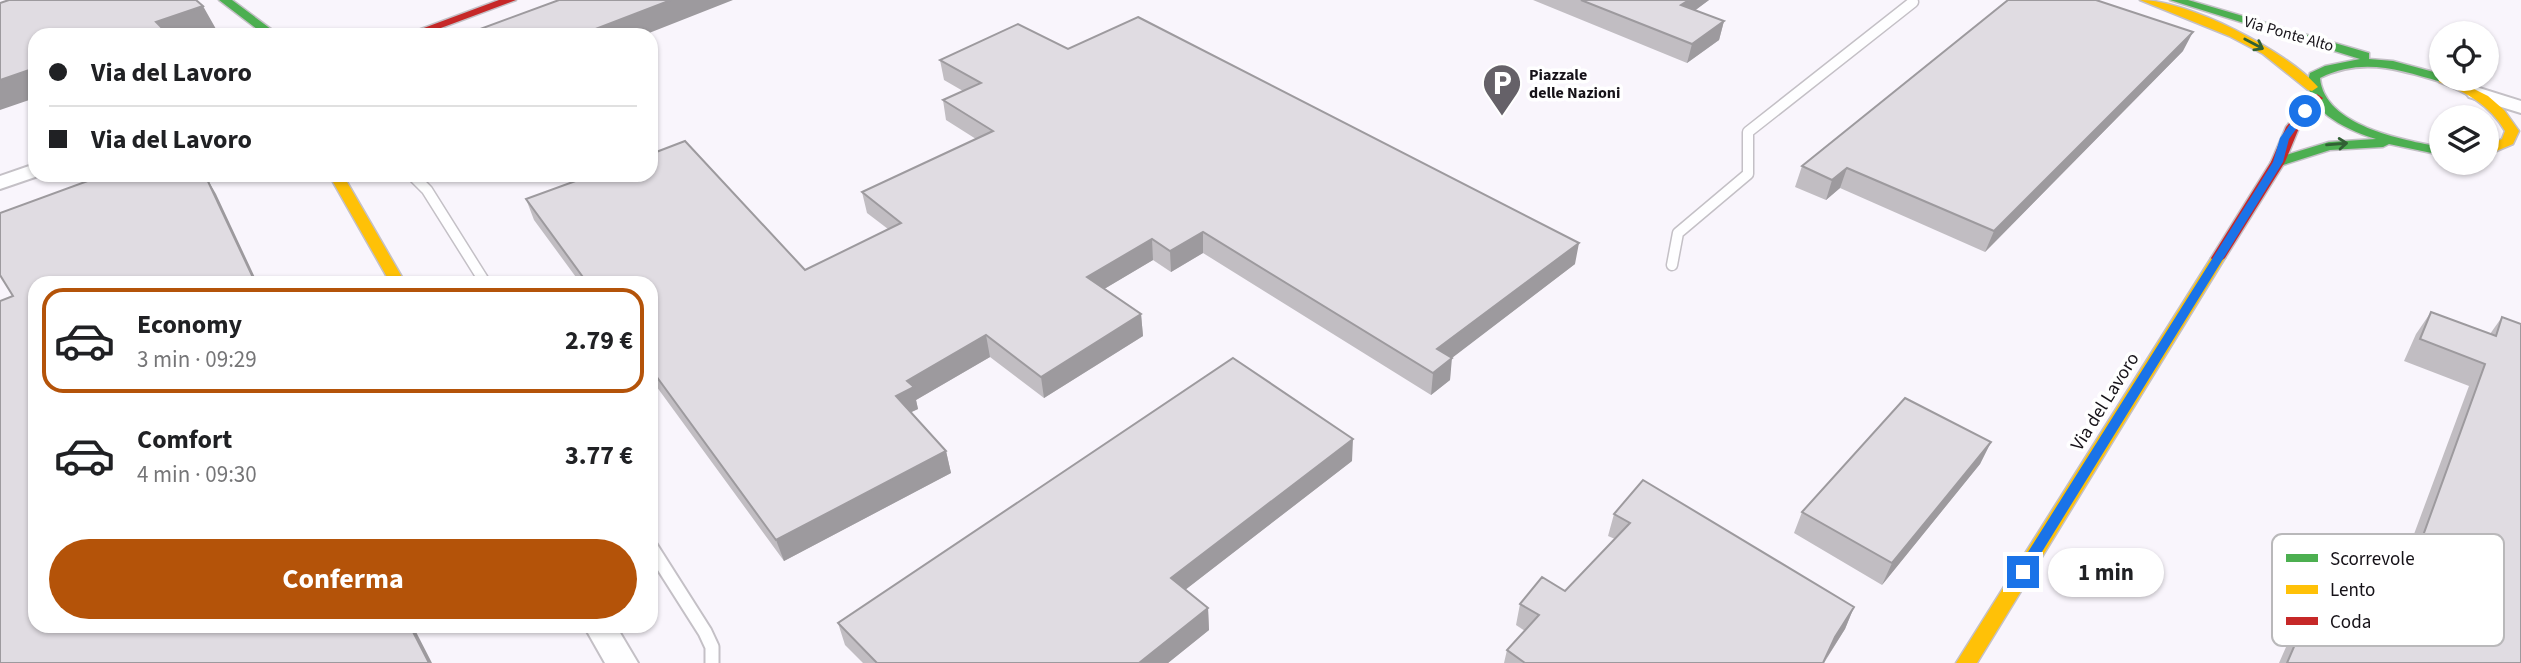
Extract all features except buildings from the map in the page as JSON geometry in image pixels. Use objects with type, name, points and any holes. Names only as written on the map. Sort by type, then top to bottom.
[{"type":"main road","points":[[225,0],[263,28]]},
{"type":"main road","points":[[431,28],[510,0]]},
{"type":"main road","name":"Via Ponte Alto","points":[[2146,0],[2233,33],[2267,51],[2314,93]]},
{"type":"main road","name":"Via Ponte Alto","points":[[2176,0],[2402,67]]},
{"type":"main road","name":"Via del Lavoro","points":[[1966,663],[2278,162],[2292,124],[2314,93],[2314,76],[2325,67],[2345,62],[2402,67],[2429,74]]},
{"type":"main road","name":"Via del Lavoro","points":[[2471,91],[2495,106],[2507,119],[2514,141]]},
{"type":"main road","points":[[2314,93],[2348,123],[2400,143],[2429,149]]},
{"type":"main road","points":[[2278,162],[2311,147],[2400,143]]},
{"type":"main road","points":[[340,182],[394,276]]},
{"type":"street","points":[[2476,93],[2521,107]]},
{"type":"street","points":[[0,183],[28,173]]},
{"type":"street","points":[[603,633],[622,663]]},
{"type":"lane","points":[[1672,265],[1678,233],[1748,174],[1748,132],[1913,2]]},
{"type":"lane","points":[[419,182],[427,190],[481,276]]},
{"type":"lane","points":[[658,558],[705,632],[712,647],[712,663]]},
{"type":"traffic: fast","points":[[225,0],[263,28]]},
{"type":"traffic: fast","points":[[2176,0],[2365,56]]},
{"type":"traffic: fast","points":[[2429,74],[2393,64],[2361,62],[2345,64],[2314,76],[2316,92],[2324,105],[2337,116],[2371,134],[2429,149]]},
{"type":"traffic: fast","points":[[2278,162],[2329,146],[2383,143]]},
{"type":"traffic: slow","points":[[2146,0],[2233,33],[2267,51],[2312,87]]},
{"type":"traffic: slow","points":[[2469,91],[2492,105]]},
{"type":"traffic: slow","points":[[2499,113],[2512,131],[2508,141],[2499,145]]},
{"type":"traffic: slow","points":[[340,182],[394,276]]},
{"type":"traffic: slow","points":[[1966,663],[2218,258]]},
{"type":"traffic: jam","points":[[431,28],[510,0]]},
{"type":"traffic: jam","points":[[2218,258],[2278,162],[2293,127],[2317,98]]},
{"type":"place","name":"Piazzale delle Nazioni","points":[[1502,117]]},
{"type":"route","points":[[2023,572],[2278,162],[2292,124],[2305,111]]}]
